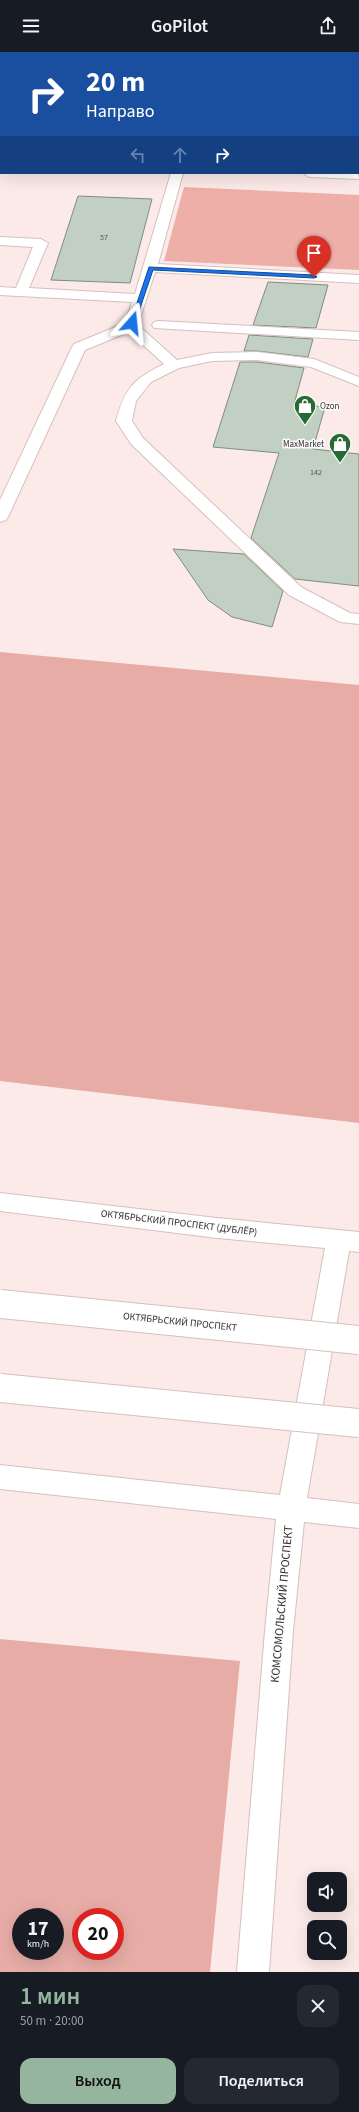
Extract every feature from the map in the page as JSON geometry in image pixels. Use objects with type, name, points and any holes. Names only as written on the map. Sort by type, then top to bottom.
[{"type":"main road","points":[[0,516],[79,347],[130,326],[150,268],[177,174]]},
{"type":"main road","points":[[334,174],[359,175]]},
{"type":"main road","points":[[0,241],[41,243],[21,292]]},
{"type":"main road","points":[[150,268],[359,279]]},
{"type":"main road","points":[[0,291],[140,298]]},
{"type":"main road","points":[[159,325],[359,336]]},
{"type":"main road","points":[[130,326],[174,365]]},
{"type":"main road","points":[[359,382],[314,363],[258,356],[212,357],[174,365],[146,379],[129,400],[124,421],[137,441],[295,591],[346,618],[359,619]]},
{"type":"main road","name":"ОКТЯБРЬСКИЙ ПРОСПЕКТ (ДУБЛЁР)","points":[[0,1202],[217,1228],[349,1241]]},
{"type":"main road","name":"КОМСОМОЛЬСКИЙ ПРОСПЕКТ","points":[[253,1972],[279,1631],[291,1510],[349,1241]]},
{"type":"main road","name":"ОКТЯБРЬСКИЙ ПРОСПЕКТ","points":[[0,1304],[359,1340]]},
{"type":"main road","points":[[0,1388],[359,1423]]},
{"type":"main road","points":[[0,1477],[291,1510],[359,1516]]},
{"type":"shaded area","points":[[184,187],[359,195],[359,270],[164,261]]},
{"type":"shaded area","points":[[0,652],[359,685],[359,1123],[0,1081]]},
{"type":"shaded area","points":[[0,1639],[240,1661],[210,1972],[0,1972]]},
{"type":"building","points":[[78,196],[152,199],[130,283],[51,280]]},
{"type":"building","points":[[268,282],[328,285],[316,328],[253,325]]},
{"type":"building","points":[[249,335],[313,339],[308,357],[257,351],[244,351]]},
{"type":"building","points":[[240,362],[257,362],[304,368],[294,404],[325,407],[313,449],[359,454],[359,586],[295,579],[251,538],[279,453],[213,447]]},
{"type":"building","points":[[173,549],[244,554],[283,591],[272,627],[232,617],[208,600]]},
{"type":"place","name":"Ozon","points":[[305,426]]},
{"type":"place","name":"MaxMarket","points":[[340,464]]},
{"type":"route","points":[[132,323],[150,268],[314,277]]}]
